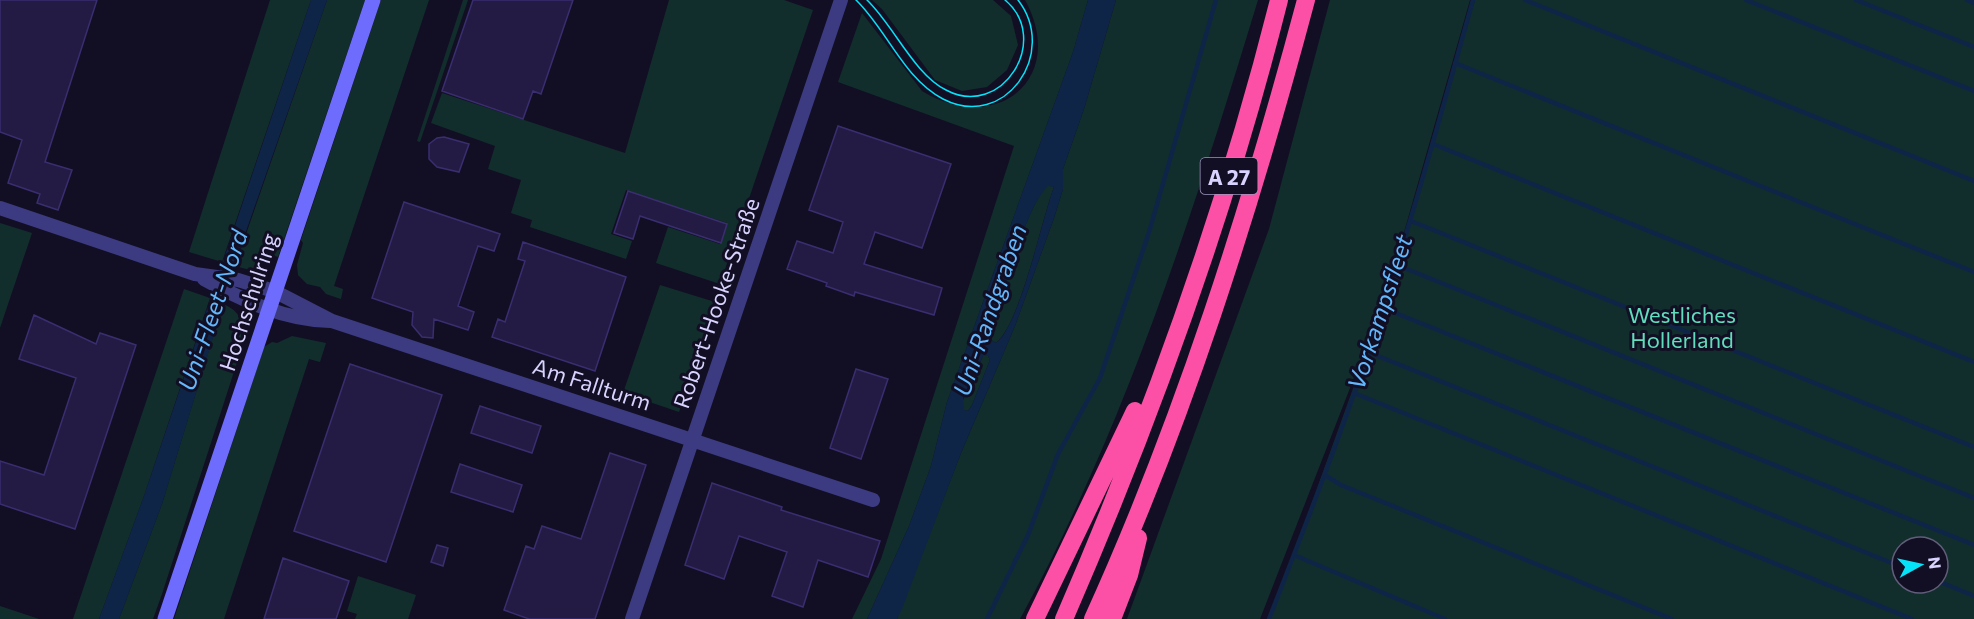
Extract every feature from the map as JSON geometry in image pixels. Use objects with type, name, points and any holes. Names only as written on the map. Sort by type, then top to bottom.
[{"type":"highway","name":"A 27","points":[[1064,619],[1107,518],[1172,349],[1229,178],[1279,0]]},
{"type":"highway","name":"A 27","points":[[1093,619],[1156,464],[1224,280],[1270,130],[1306,0]]},
{"type":"highway","points":[[1035,619],[1127,431],[1149,375],[1172,349]]},
{"type":"highway","points":[[1112,619],[1129,575],[1156,464]]},
{"type":"street","name":"Hochschulring","points":[[165,619],[373,0]]},
{"type":"street","name":"Robert-Hooke-Straße","points":[[632,619],[841,0]]},
{"type":"street","name":"Am Fallturm","points":[[0,208],[211,279],[238,280],[274,291],[332,321],[873,500]]},
{"type":"street","name":"Am Fallturm","points":[[211,279],[232,294],[268,310],[305,320],[332,321]]},
{"type":"green space","points":[[270,0],[311,0],[222,262],[189,252]]},
{"type":"green space","points":[[327,0],[365,0],[278,257],[269,254],[263,264],[250,270],[235,266]]},
{"type":"green space","points":[[381,0],[429,0],[334,286],[343,289],[341,299],[326,294],[320,287],[307,284],[298,275],[297,265],[303,243],[301,240]]},
{"type":"green space","points":[[463,0],[468,0],[420,142],[417,141]]},
{"type":"green space","points":[[669,0],[784,0],[813,10],[720,284],[656,263],[668,227],[720,244],[727,223],[626,190],[611,234],[632,241],[626,259],[530,227],[532,220],[511,213],[521,180],[488,169],[495,146],[431,123],[442,93],[625,153]]},
{"type":"green space","points":[[872,0],[993,0],[1011,16],[1018,45],[1007,70],[987,87],[962,91],[935,80],[882,9]]},
{"type":"green space","points":[[1025,0],[1088,0],[1073,52],[947,402],[931,466],[909,526],[867,619],[852,619],[881,559],[1014,146],[838,82],[862,13],[922,91],[950,103],[976,107],[999,103],[1018,92],[1031,75],[1038,54],[1036,28]]},
{"type":"green space","points":[[1116,0],[1258,0],[1155,316],[1093,470],[1020,619],[897,619],[961,453],[1015,326],[1054,218],[1063,189],[1063,169],[1084,109]]},
{"type":"green space","points":[[1330,0],[1470,0],[1395,264],[1364,352],[1260,619],[1127,619],[1269,229]]},
{"type":"green space","name":"Westliches Hollerland","points":[[1475,0],[1974,0],[1974,619],[1270,619],[1391,283]]},
{"type":"green space","points":[[1048,185],[1054,187],[1030,270],[1014,315],[996,343],[991,340],[1014,258],[1031,214]]},
{"type":"green space","points":[[0,223],[32,233],[0,328]]},
{"type":"green space","points":[[660,285],[715,302],[679,412],[623,393]]},
{"type":"green space","points":[[184,289],[210,298],[144,496],[99,619],[73,619]]},
{"type":"green space","points":[[223,304],[236,312],[241,322],[243,335],[241,350],[162,594],[153,619],[119,619],[162,504]]},
{"type":"green space","points":[[292,336],[326,343],[320,362],[309,359],[224,619],[174,619],[264,347]]},
{"type":"green space","points":[[983,356],[988,356],[990,360],[972,405],[968,411],[963,410],[963,400]]},
{"type":"green space","points":[[358,576],[416,595],[408,619],[355,619],[357,614],[347,611]]},
{"type":"green space","points":[[0,606],[39,619],[0,619]]},
{"type":"water","name":"Uni-Fleet-Nord","points":[[311,0],[327,0],[243,240],[162,504],[119,619],[99,619],[144,496]]},
{"type":"water","name":"Uni-Randgraben","points":[[1088,0],[1116,0],[1084,109],[1063,169],[1063,189],[1054,218],[1015,326],[961,453],[902,609],[897,619],[867,619],[909,526],[931,466],[947,402],[1073,52]],"holes":[[[1048,186],[1054,187],[1030,270],[1014,316],[996,343],[991,340],[1014,258],[1039,197]],[[983,356],[988,356],[990,360],[972,405],[968,411],[964,410],[963,399]]]},
{"type":"building","points":[[0,0],[97,0],[45,162],[72,170],[58,210],[37,203],[40,194],[8,183],[22,140],[0,132]]},
{"type":"building","points":[[473,0],[573,0],[541,94],[533,91],[523,119],[442,91]]},
{"type":"building","points":[[838,126],[951,164],[922,248],[875,232],[864,264],[942,288],[934,315],[855,292],[854,296],[826,286],[827,283],[787,269],[797,241],[833,253],[843,222],[809,210]]},
{"type":"building","points":[[444,137],[469,144],[459,172],[437,167],[429,159],[429,144],[437,138]]},
{"type":"building","points":[[628,191],[727,224],[721,243],[640,216],[633,239],[614,233]]},
{"type":"building","points":[[404,202],[500,234],[494,251],[478,246],[458,306],[474,312],[468,330],[434,319],[433,338],[422,337],[412,325],[413,312],[372,298]]},
{"type":"building","points":[[523,242],[626,277],[595,371],[492,337],[498,319],[505,322],[525,261],[518,259]]},
{"type":"building","points":[[34,315],[96,344],[100,333],[136,345],[75,529],[0,504],[0,461],[44,475],[76,378],[19,359]]},
{"type":"building","points":[[350,364],[442,395],[386,562],[294,531]]},
{"type":"building","points":[[856,369],[888,379],[861,459],[830,448]]},
{"type":"building","points":[[480,406],[541,426],[532,453],[471,433]]},
{"type":"building","points":[[610,453],[646,465],[595,619],[529,619],[504,610],[526,546],[534,549],[542,526],[581,539]]},
{"type":"building","points":[[460,464],[522,485],[513,512],[451,492]]},
{"type":"building","points":[[712,483],[782,507],[781,510],[880,541],[868,577],[818,560],[803,607],[772,596],[787,552],[739,536],[724,579],[685,565]]},
{"type":"building","points":[[437,545],[448,548],[443,566],[431,562]]},
{"type":"building","points":[[283,558],[349,581],[336,619],[264,619]]},
{"type":"waterway","points":[[987,619],[1028,535],[1058,454],[1100,378],[1149,232],[1216,0]]},
{"type":"waterway","name":"Vorkampsfleet","points":[[1269,619],[1337,441],[1375,333],[1414,209],[1473,0]]},
{"type":"waterway","points":[[1525,0],[1974,181]]},
{"type":"waterway","points":[[1746,0],[1974,91]]},
{"type":"waterway","points":[[1856,0],[1974,47]]},
{"type":"waterway","points":[[1967,0],[1974,3]]},
{"type":"waterway","points":[[1455,63],[1974,272]]},
{"type":"waterway","points":[[1433,144],[1974,362]]},
{"type":"waterway","points":[[1411,221],[1974,447]]},
{"type":"waterway","points":[[1397,265],[1974,498]]},
{"type":"waterway","points":[[1383,308],[1974,545]]},
{"type":"waterway","points":[[1368,352],[1890,562]]},
{"type":"waterway","points":[[1354,393],[1912,619]]},
{"type":"waterway","points":[[1325,475],[1341,485],[1672,619]]},
{"type":"waterway","points":[[1294,555],[1445,619]]},
{"type":"waterway","points":[[1950,586],[1974,596]]},
{"type":"tram line","points":[[856,0],[917,79],[943,99],[966,106],[987,104],[1005,96],[1019,81],[1029,63],[1032,42],[1029,21],[1018,0]]},
{"type":"tram line","points":[[867,0],[924,73],[946,90],[967,96],[985,94],[1002,85],[1014,71],[1022,54],[1023,35],[1018,16],[1005,0]]}]
